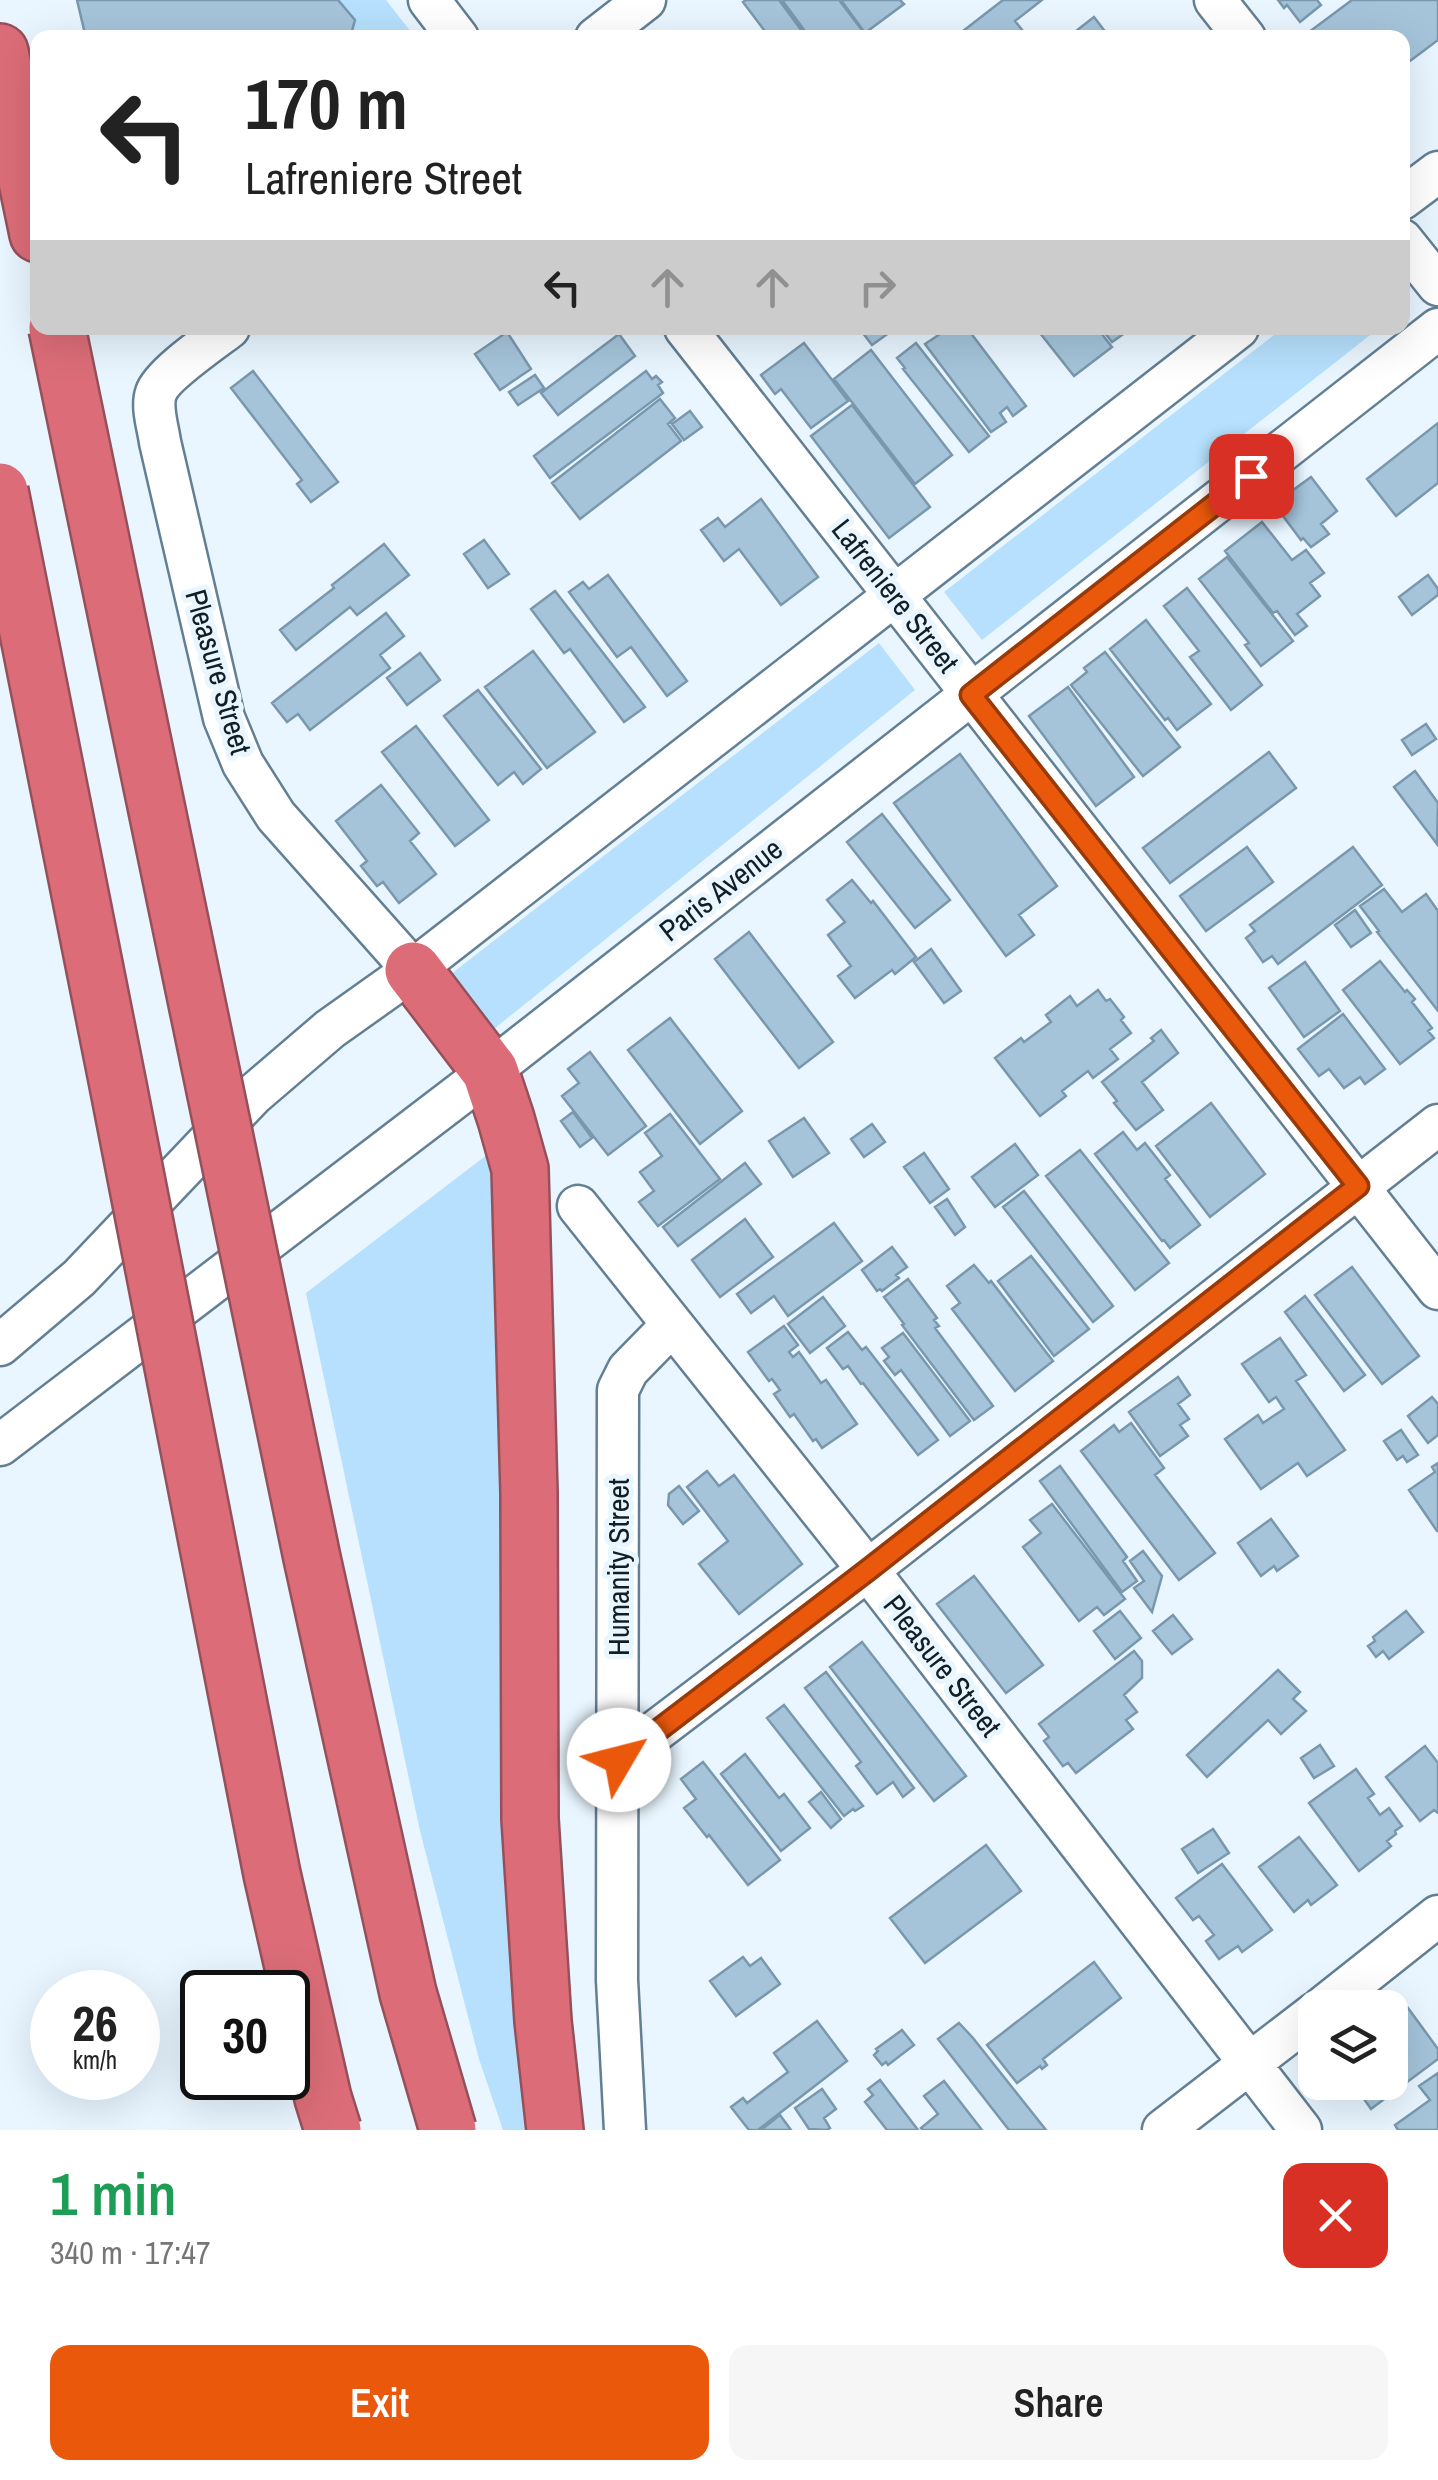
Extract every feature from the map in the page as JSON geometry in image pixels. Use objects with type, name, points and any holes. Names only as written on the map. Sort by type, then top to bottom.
[{"type":"highway","points":[[0,52],[30,196]]},
{"type":"highway","points":[[58,335],[316,1577],[408,1993],[448,2130]]},
{"type":"highway","points":[[0,491],[272,1874],[333,2130]]},
{"type":"highway","points":[[413,970],[490,1070],[520,1169],[530,1493],[530,1819],[543,2021],[556,2130]]},
{"type":"street","points":[[429,0],[452,30]]},
{"type":"street","points":[[606,30],[645,0]]},
{"type":"street","points":[[1216,0],[1239,30]]},
{"type":"street","points":[[1410,193],[1438,172]]},
{"type":"street","points":[[1410,250],[1438,285]]},
{"type":"street","name":"Paris Avenue","points":[[0,1445],[490,1070],[1438,330]]},
{"type":"street","name":"Pleasure Street","points":[[220,335],[165,378],[156,392],[155,406],[224,718],[243,764],[276,816],[413,970]]},
{"type":"street","name":"Lafreniere Street","points":[[690,335],[1438,1289]]},
{"type":"street","points":[[0,1345],[79,1278],[253,1095],[330,1029],[413,970],[1229,335]]},
{"type":"street","points":[[619,1760],[1438,1125]]},
{"type":"street","name":"Pleasure Street","points":[[578,1206],[868,1570],[1301,2130]]},
{"type":"street","name":"Humanity Street","points":[[626,2130],[617,1980],[618,1390],[628,1370],[672,1325]]},
{"type":"street","points":[[1345,1990],[1438,1916]]},
{"type":"street","points":[[1164,2130],[1298,2026]]},
{"type":"shaded area","points":[[80,0],[386,0],[410,30],[86,30]]},
{"type":"shaded area","points":[[1274,335],[1370,335],[982,640],[944,592]]},
{"type":"shaded area","points":[[879,643],[915,690],[494,1029],[451,974]]},
{"type":"shaded area","points":[[492,1151],[532,2130],[503,2130],[479,2059],[420,1831],[306,1293]]},
{"type":"building","points":[[77,0],[338,0],[355,20],[352,30],[84,30]]},
{"type":"building","points":[[779,0],[801,30],[764,30],[743,2]]},
{"type":"building","points":[[782,0],[839,0],[862,30],[804,30]]},
{"type":"building","points":[[841,0],[900,0],[904,4],[869,30],[863,30]]},
{"type":"building","points":[[1003,0],[1042,0],[1015,21],[1022,30],[964,30]]},
{"type":"building","points":[[1278,0],[1317,0],[1321,5],[1300,22]]},
{"type":"building","points":[[1352,0],[1438,0],[1438,40],[1410,61],[1410,30],[1312,30]]},
{"type":"building","points":[[1094,17],[1104,30],[1077,30]]},
{"type":"building","points":[[503,335],[509,335],[531,369],[500,390],[475,354]]},
{"type":"building","points":[[618,335],[635,356],[558,415],[541,393]]},
{"type":"building","points":[[864,335],[886,335],[872,345]]},
{"type":"building","points":[[938,335],[972,335],[1026,406],[1013,416],[1007,407],[1000,413],[1006,422],[991,432],[925,344]]},
{"type":"building","points":[[1042,335],[1103,335],[1112,347],[1074,376]]},
{"type":"building","points":[[804,343],[848,401],[811,428],[781,389],[775,394],[761,375]]},
{"type":"building","points":[[916,343],[989,436],[969,452],[897,358]]},
{"type":"building","points":[[871,350],[952,455],[915,484],[834,379]]},
{"type":"building","points":[[253,371],[338,482],[311,502],[297,484],[302,480],[231,388]]},
{"type":"building","points":[[646,371],[652,379],[656,376],[662,382],[658,385],[663,393],[550,478],[534,456]]},
{"type":"building","points":[[535,375],[544,388],[518,405],[509,392]]},
{"type":"building","points":[[660,399],[675,418],[668,424],[681,441],[580,519],[552,483]]},
{"type":"building","points":[[852,405],[930,507],[889,538],[811,436]]},
{"type":"building","points":[[690,411],[702,427],[684,440],[672,424]]},
{"type":"building","points":[[1438,423],[1438,483],[1396,516],[1367,479]]},
{"type":"building","points":[[1311,477],[1337,511],[1321,524],[1329,534],[1311,547],[1301,540],[1274,504]]},
{"type":"building","points":[[761,499],[818,577],[781,605],[739,549],[724,561],[701,530],[718,518],[725,527]]},
{"type":"building","points":[[1262,522],[1292,560],[1306,550],[1324,573],[1310,583],[1320,596],[1297,614],[1307,626],[1295,635],[1225,551]]},
{"type":"building","points":[[484,540],[509,574],[488,588],[464,554]]},
{"type":"building","points":[[384,544],[409,575],[357,615],[350,607],[296,650],[280,630]]},
{"type":"building","points":[[1227,557],[1293,641],[1261,666],[1245,645],[1249,643],[1199,579]]},
{"type":"building","points":[[608,575],[687,681],[667,696],[631,647],[617,657],[569,592],[583,582],[589,589]]},
{"type":"building","points":[[1428,575],[1438,595],[1412,615],[1399,597]]},
{"type":"building","points":[[1187,588],[1262,685],[1231,710],[1190,657],[1199,651],[1164,606]]},
{"type":"building","points":[[555,591],[645,707],[624,722],[570,649],[564,653],[531,609]]},
{"type":"building","points":[[386,613],[404,636],[380,655],[390,668],[310,730],[298,714],[287,722],[272,703]]},
{"type":"building","points":[[1146,620],[1211,704],[1177,730],[1110,649]]},
{"type":"building","points":[[533,651],[595,732],[547,768],[485,687]]},
{"type":"building","points":[[1105,652],[1180,747],[1143,776],[1071,685],[1087,672],[1084,668]]},
{"type":"building","points":[[420,653],[440,680],[407,705],[387,678]]},
{"type":"building","points":[[1068,687],[1134,777],[1096,806],[1029,716]]},
{"type":"building","points":[[478,690],[541,769],[523,784],[514,772],[498,785],[444,716]]},
{"type":"building","points":[[1426,724],[1436,739],[1412,755],[1402,740]]},
{"type":"building","points":[[416,726],[489,820],[455,846],[382,752]]},
{"type":"building","points":[[1269,752],[1296,788],[1170,883],[1143,848]]},
{"type":"building","points":[[960,754],[1057,886],[1019,915],[1034,935],[1006,956],[894,803]]},
{"type":"building","points":[[1415,771],[1438,803],[1437,844],[1394,787]]},
{"type":"building","points":[[381,785],[419,833],[410,841],[436,874],[399,903],[383,882],[377,886],[361,866],[367,861],[336,821]]},
{"type":"building","points":[[882,814],[950,900],[915,928],[847,842]]},
{"type":"building","points":[[1247,847],[1273,882],[1206,931],[1180,896]]},
{"type":"building","points":[[1353,847],[1382,885],[1278,964],[1272,956],[1263,962],[1246,938],[1255,931],[1250,925]]},
{"type":"building","points":[[852,880],[916,957],[855,998],[838,976],[851,966],[828,935],[845,922],[827,900]]},
{"type":"building","points":[[1384,889],[1402,912],[1426,894],[1438,911],[1438,1011],[1360,906]]},
{"type":"building","points":[[1355,910],[1371,933],[1351,947],[1335,925]]},
{"type":"building","points":[[749,932],[833,1042],[799,1068],[715,959]]},
{"type":"building","points":[[931,949],[961,991],[944,1003],[914,962]]},
{"type":"building","points":[[1380,961],[1415,999],[1412,1002],[1432,1028],[1428,1031],[1434,1038],[1400,1064],[1343,990]]},
{"type":"building","points":[[1305,962],[1340,1011],[1304,1037],[1269,988]]},
{"type":"building","points":[[1098,990],[1124,1017],[1121,1020],[1131,1033],[1110,1049],[1118,1059],[1093,1078],[1088,1071],[1062,1091],[1066,1096],[1040,1116],[995,1058],[1051,1022],[1046,1015],[1070,996],[1077,1006]]},
{"type":"building","points":[[1343,1014],[1385,1069],[1365,1084],[1360,1077],[1344,1088],[1329,1069],[1319,1076],[1298,1049]]},
{"type":"building","points":[[670,1018],[742,1111],[700,1144],[628,1050]]},
{"type":"building","points":[[1161,1030],[1178,1053],[1142,1082],[1163,1110],[1136,1130],[1102,1082],[1154,1041],[1151,1038]]},
{"type":"building","points":[[590,1052],[646,1126],[608,1155],[562,1096],[579,1083],[568,1069]]},
{"type":"building","points":[[1211,1103],[1265,1174],[1210,1217],[1156,1146]]},
{"type":"building","points":[[573,1112],[592,1138],[580,1147],[561,1121]]},
{"type":"building","points":[[670,1114],[720,1179],[658,1226],[639,1202],[654,1191],[640,1172],[662,1156],[645,1133]]},
{"type":"building","points":[[804,1118],[829,1153],[793,1177],[769,1141]]},
{"type":"building","points":[[872,1124],[885,1142],[864,1157],[851,1139]]},
{"type":"building","points":[[1123,1132],[1137,1150],[1145,1143],[1170,1175],[1165,1179],[1200,1225],[1170,1248],[1095,1154]]},
{"type":"building","points":[[1015,1144],[1038,1175],[995,1207],[972,1177]]},
{"type":"building","points":[[1080,1150],[1169,1263],[1135,1290],[1046,1176]]},
{"type":"building","points":[[924,1153],[949,1189],[930,1203],[904,1167]]},
{"type":"building","points":[[745,1163],[761,1184],[678,1246],[663,1227]]},
{"type":"building","points":[[1024,1191],[1113,1306],[1093,1322],[1003,1207]]},
{"type":"building","points":[[947,1199],[965,1227],[955,1235],[935,1207]]},
{"type":"building","points":[[745,1219],[773,1257],[720,1297],[692,1260]]},
{"type":"building","points":[[834,1223],[862,1261],[788,1316],[774,1296],[751,1313],[737,1294]]},
{"type":"building","points":[[892,1247],[907,1267],[896,1275],[899,1278],[877,1291],[862,1270]]},
{"type":"building","points":[[1031,1256],[1089,1329],[1054,1356],[998,1281]]},
{"type":"building","points":[[974,1265],[1053,1361],[1015,1391],[952,1309],[960,1303],[947,1286]]},
{"type":"building","points":[[1352,1267],[1419,1356],[1382,1384],[1315,1295]]},
{"type":"building","points":[[908,1279],[937,1318],[934,1320],[939,1326],[935,1328],[993,1406],[974,1420],[884,1297]]},
{"type":"building","points":[[1305,1296],[1365,1375],[1344,1391],[1285,1312]]},
{"type":"building","points":[[823,1297],[845,1326],[810,1353],[788,1324]]},
{"type":"building","points":[[784,1326],[798,1345],[789,1352],[793,1357],[799,1352],[821,1383],[826,1380],[857,1424],[822,1448],[794,1414],[790,1417],[774,1394],[780,1390],[748,1352]]},
{"type":"building","points":[[848,1332],[862,1350],[866,1347],[938,1440],[918,1455],[863,1383],[848,1366],[843,1369],[827,1348]]},
{"type":"building","points":[[903,1333],[970,1421],[950,1436],[901,1370],[895,1375],[884,1361],[889,1357],[882,1348]]},
{"type":"building","points":[[1280,1338],[1306,1375],[1296,1381],[1345,1450],[1307,1476],[1298,1463],[1261,1489],[1225,1439],[1258,1415],[1263,1423],[1284,1409],[1276,1397],[1269,1402],[1242,1364]]},
{"type":"building","points":[[1178,1377],[1190,1395],[1178,1404],[1189,1419],[1180,1425],[1188,1436],[1160,1456],[1129,1412]]},
{"type":"building","points":[[1432,1397],[1438,1404],[1438,1435],[1428,1443],[1408,1416]]},
{"type":"building","points":[[1131,1423],[1164,1468],[1155,1475],[1215,1553],[1179,1580],[1081,1451],[1114,1425],[1119,1432]]},
{"type":"building","points":[[1401,1430],[1418,1455],[1407,1462],[1403,1456],[1397,1460],[1384,1441]]},
{"type":"building","points":[[1438,1463],[1437,1531],[1409,1490],[1435,1472],[1432,1467]]},
{"type":"building","points":[[1060,1466],[1127,1557],[1123,1561],[1137,1581],[1122,1592],[1040,1481]]},
{"type":"building","points":[[707,1471],[719,1486],[734,1475],[802,1564],[739,1614],[699,1564],[728,1541],[687,1487]]},
{"type":"building","points":[[679,1486],[699,1511],[683,1524],[668,1505],[669,1494]]},
{"type":"building","points":[[1052,1504],[1125,1599],[1104,1615],[1097,1607],[1079,1621],[1023,1547],[1041,1533],[1030,1520]]},
{"type":"building","points":[[1271,1519],[1298,1556],[1277,1571],[1274,1566],[1261,1576],[1238,1543]]},
{"type":"building","points":[[1143,1551],[1162,1576],[1152,1612],[1134,1588],[1144,1581],[1130,1561]]},
{"type":"building","points":[[974,1576],[1043,1665],[1006,1693],[937,1604]]},
{"type":"building","points":[[1120,1611],[1141,1638],[1115,1659],[1094,1631]]},
{"type":"building","points":[[1406,1611],[1423,1632],[1389,1659],[1383,1651],[1376,1657],[1368,1646],[1375,1641],[1373,1637]]},
{"type":"building","points":[[1173,1615],[1192,1639],[1172,1654],[1153,1631]]},
{"type":"building","points":[[862,1642],[966,1776],[934,1801],[830,1667]]},
{"type":"building","points":[[1134,1651],[1142,1661],[1142,1678],[1124,1695],[1137,1712],[1126,1720],[1133,1729],[1076,1773],[1068,1763],[1063,1766],[1044,1741],[1049,1737],[1039,1724]]},
{"type":"building","points":[[1278,1670],[1300,1692],[1293,1699],[1306,1711],[1281,1734],[1268,1720],[1207,1777],[1187,1755]]},
{"type":"building","points":[[826,1672],[914,1788],[903,1797],[893,1782],[877,1794],[856,1766],[861,1762],[805,1688]]},
{"type":"building","points":[[784,1705],[863,1806],[844,1816],[767,1718]]},
{"type":"building","points":[[1320,1745],[1334,1766],[1314,1778],[1301,1758]]},
{"type":"building","points":[[1425,1746],[1438,1763],[1438,1813],[1434,1810],[1420,1821],[1386,1777]]},
{"type":"building","points":[[745,1754],[779,1798],[784,1794],[810,1828],[781,1851],[721,1774]]},
{"type":"building","points":[[703,1762],[780,1860],[748,1885],[684,1808],[696,1799],[681,1779]]},
{"type":"building","points":[[1356,1769],[1374,1794],[1368,1798],[1380,1815],[1389,1808],[1402,1826],[1387,1841],[1391,1846],[1359,1871],[1309,1803]]},
{"type":"building","points":[[821,1792],[841,1819],[831,1828],[809,1802]]},
{"type":"building","points":[[1213,1829],[1229,1853],[1198,1873],[1182,1849]]},
{"type":"building","points":[[1299,1837],[1337,1885],[1311,1905],[1308,1900],[1294,1912],[1259,1867]]},
{"type":"building","points":[[986,1845],[1021,1891],[925,1963],[890,1918]]},
{"type":"building","points":[[1222,1864],[1272,1930],[1242,1952],[1238,1946],[1219,1959],[1206,1941],[1214,1935],[1199,1916],[1193,1920],[1176,1898]]},
{"type":"building","points":[[743,1957],[750,1966],[761,1958],[780,1984],[736,2016],[710,1981]]},
{"type":"building","points":[[1094,1962],[1121,1998],[1043,2059],[1047,2065],[1017,2083],[987,2045]]},
{"type":"building","points":[[1408,2008],[1438,2049],[1438,2059],[1408,2081]]},
{"type":"building","points":[[817,2021],[847,2061],[758,2130],[749,2130],[731,2107],[743,2098],[747,2103],[788,2072],[774,2053]]},
{"type":"building","points":[[959,2023],[1046,2130],[1009,2130],[938,2039]]},
{"type":"building","points":[[902,2030],[914,2045],[888,2065],[882,2065],[874,2055],[876,2049]]},
{"type":"building","points":[[1438,2073],[1438,2130],[1398,2130],[1395,2125],[1430,2100],[1419,2086]]},
{"type":"building","points":[[880,2080],[918,2130],[887,2130],[865,2102],[873,2095],[868,2089]]},
{"type":"building","points":[[944,2081],[982,2130],[921,2128],[938,2114],[924,2096]]},
{"type":"building","points":[[822,2089],[836,2109],[824,2118],[830,2128],[809,2129],[795,2108]]},
{"type":"building","points":[[1365,2100],[1383,2100],[1371,2109]]},
{"type":"building","points":[[780,2115],[791,2130],[761,2130]]},
{"type":"route","points":[[619,1760],[1358,1186],[971,695],[1251,476]]}]
